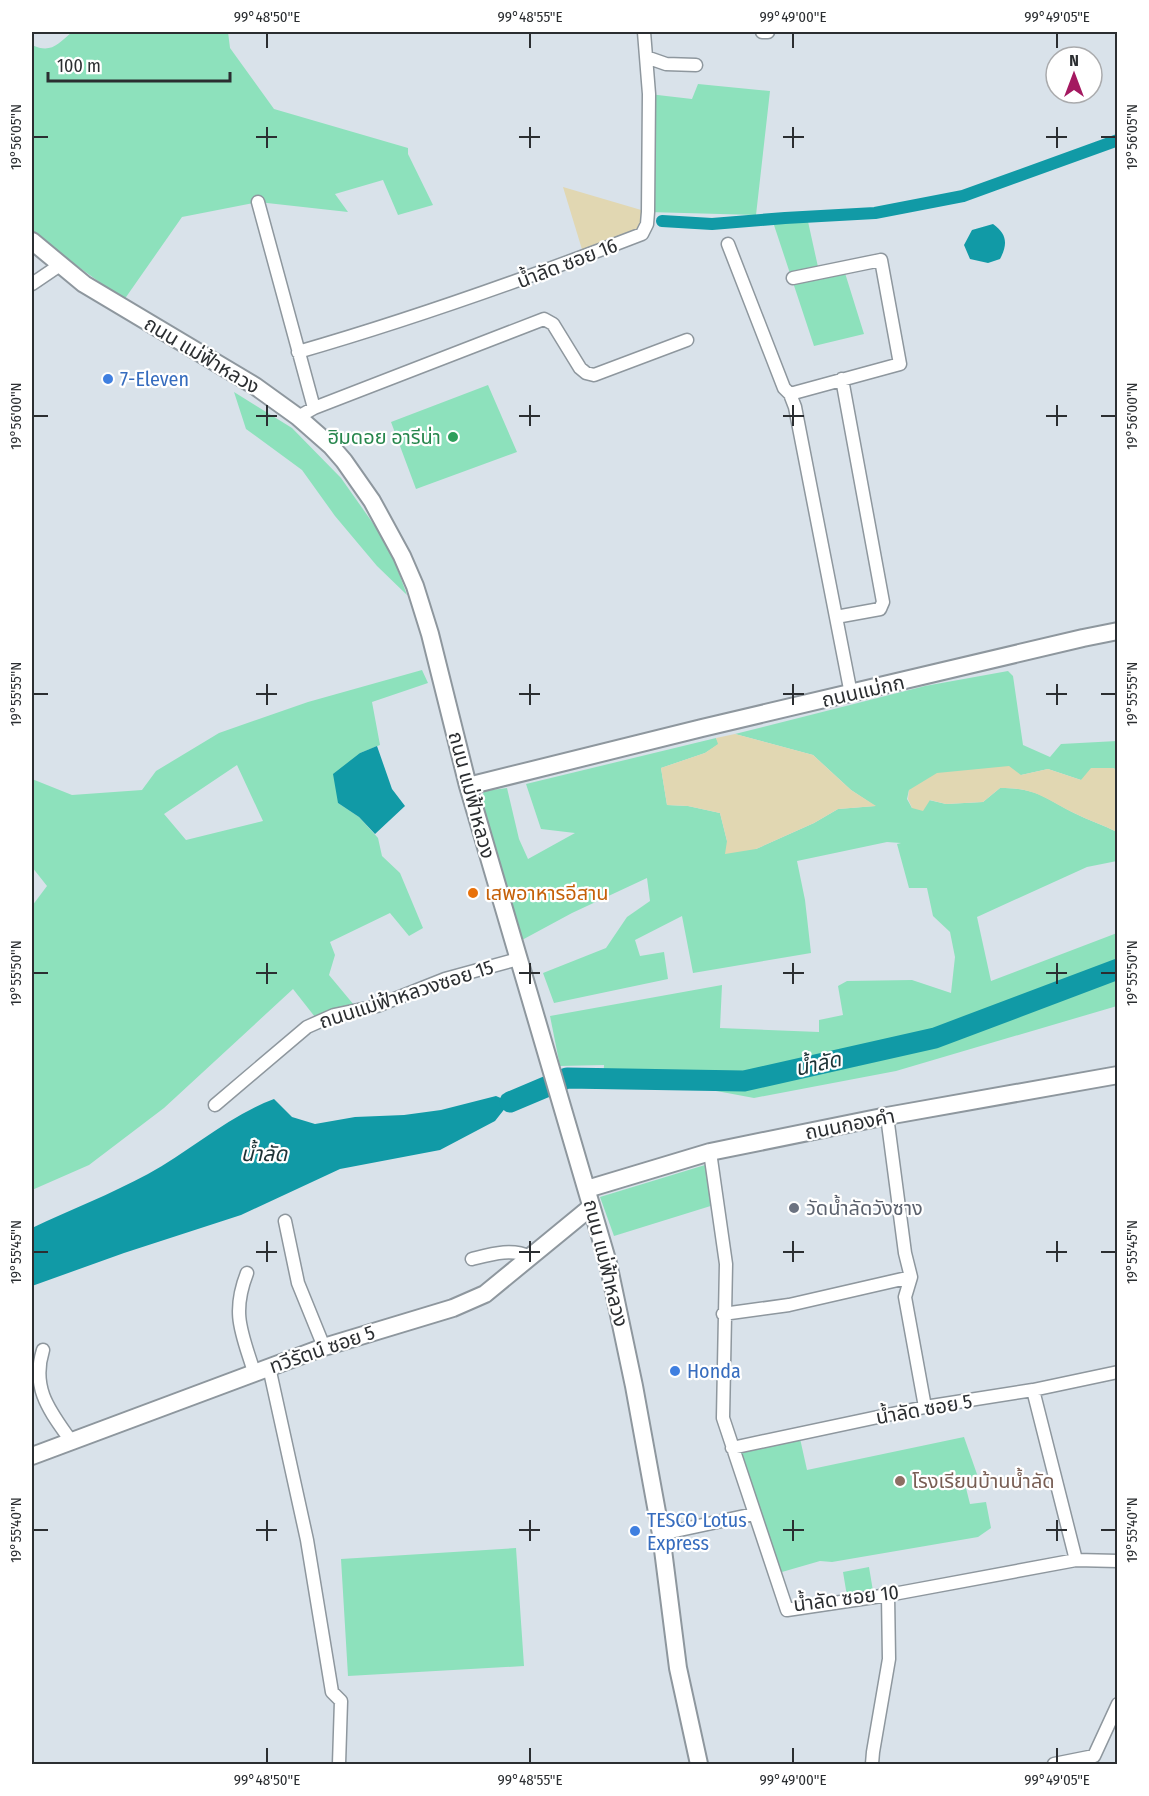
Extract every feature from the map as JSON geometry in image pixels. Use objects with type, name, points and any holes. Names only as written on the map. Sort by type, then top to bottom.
[{"type":"street","name":"น้ำลัด ซอย 16","points":[[298,352],[381,328],[504,287],[642,234],[647,224],[648,212],[649,94],[644,32]]},
{"type":"street","points":[[762,32],[768,32]]},
{"type":"street","points":[[646,57],[666,64],[696,65]]},
{"type":"street","points":[[258,202],[314,408]]},
{"type":"street","name":"ถนน แม่ฟ้าหลวง","points":[[32,241],[60,265],[111,301],[255,387],[298,417],[331,446],[344,461],[372,501],[402,556],[428,626],[468,786],[615,1290],[660,1534],[678,1668],[699,1764]]},
{"type":"street","points":[[728,244],[784,388],[790,394],[795,406],[851,694]]},
{"type":"street","points":[[790,394],[900,364],[881,260],[792,278]]},
{"type":"street","points":[[32,284],[60,265]]},
{"type":"street","points":[[298,417],[314,408],[544,319],[553,324],[586,374],[594,375],[687,340]]},
{"type":"street","points":[[836,617],[880,609],[883,602],[842,380]]},
{"type":"street","name":"ถนนแม่กก","points":[[468,786],[702,728],[1118,631]]},
{"type":"street","name":"ถนนแม่ฟ้าหลวงซอย 15","points":[[215,1105],[307,1026],[334,1015],[377,1006],[445,979],[518,959]]},
{"type":"street","name":"ถนนกองคำ","points":[[587,1189],[710,1152],[887,1116],[1118,1076]]},
{"type":"street","points":[[887,1116],[905,1252],[911,1277],[905,1298],[925,1407]]},
{"type":"street","name":"น้ำลัด ซอย 10","points":[[710,1152],[726,1264],[723,1314],[723,1418],[787,1610],[888,1595],[1076,1560],[1118,1561]]},
{"type":"street","name":"ทวีรัตน์ ซอย 5","points":[[32,1456],[324,1347],[453,1308],[485,1294],[591,1207]]},
{"type":"street","points":[[285,1221],[300,1289],[324,1347]]},
{"type":"street","points":[[472,1259],[508,1252],[521,1252],[530,1257]]},
{"type":"street","points":[[247,1273],[238,1297],[237,1311],[262,1370],[307,1540],[332,1692],[341,1701],[339,1764]]},
{"type":"street","points":[[723,1314],[789,1305],[911,1277]]},
{"type":"street","points":[[43,1350],[39,1362],[45,1402],[71,1441]]},
{"type":"street","name":"น้ำลัด ซอย 5","points":[[732,1448],[925,1407],[1033,1390],[1118,1372]]},
{"type":"street","points":[[1033,1390],[1076,1560]]},
{"type":"street","points":[[660,1534],[754,1514]]},
{"type":"street","points":[[872,1764],[889,1659],[888,1595]]},
{"type":"street","points":[[1054,1764],[1094,1756],[1118,1704]]},
{"type":"green space","points":[[72,32],[228,32],[230,48],[274,109],[408,148],[408,154],[433,205],[398,215],[383,180],[335,194],[348,212],[258,202],[182,217],[124,300],[32,233],[32,45],[49,48],[58,44]]},
{"type":"green space","points":[[698,84],[770,91],[756,215],[648,212],[649,94],[692,99]]},
{"type":"green space","points":[[807,217],[820,276],[845,273],[864,334],[814,346],[772,219]]},
{"type":"green space","name":"ฮิมดอย อารีน่า","points":[[488,385],[517,452],[416,489],[391,422]]},
{"type":"green space","points":[[234,392],[292,428],[341,478],[389,546],[407,595],[377,566],[335,516],[302,470],[246,429]]},
{"type":"green space","points":[[422,670],[428,683],[372,702],[380,745],[360,753],[338,803],[359,817],[378,838],[382,856],[400,873],[423,928],[409,936],[390,913],[330,942],[335,955],[329,975],[354,1005],[324,1017],[315,1017],[293,989],[164,1108],[89,1165],[32,1190],[32,906],[47,886],[32,867],[32,779],[72,795],[142,790],[156,771],[219,733],[308,702]],"holes":[[[237,765],[263,821],[186,840],[164,814]]]},
{"type":"green space","points":[[1008,671],[1013,676],[1023,745],[1050,757],[1061,744],[1117,741],[1117,770],[1113,768],[1081,780],[1048,769],[1021,775],[909,790],[907,799],[912,808],[929,800],[946,804],[983,802],[1000,788],[1013,788],[1032,792],[1117,832],[1117,861],[1087,867],[977,917],[991,981],[1117,933],[1117,1006],[896,1071],[754,1098],[679,1084],[603,1085],[604,1065],[560,1066],[550,1016],[722,985],[720,1028],[819,1032],[819,1020],[843,1015],[838,986],[847,981],[912,980],[951,993],[955,957],[950,932],[933,916],[927,888],[909,888],[897,844],[901,843],[887,842],[797,861],[805,900],[811,953],[693,973],[682,916],[635,940],[640,956],[664,952],[668,979],[554,1003],[543,973],[606,948],[627,917],[650,901],[647,878],[572,913],[522,940],[479,808],[484,791],[507,788],[519,839],[528,859],[575,833],[541,829],[526,784],[716,738],[719,744],[705,753],[661,768],[667,805],[688,806],[720,813],[727,841],[756,849],[814,823],[838,809],[875,806],[851,790],[813,755],[735,734],[925,686]]},
{"type":"green space","points":[[705,1165],[717,1204],[614,1236],[600,1197]]},
{"type":"green space","points":[[799,1434],[807,1470],[964,1437],[978,1477],[964,1480],[970,1504],[986,1502],[991,1528],[978,1537],[832,1562],[820,1561],[775,1574],[732,1448]]},
{"type":"green space","points":[[516,1548],[524,1666],[348,1676],[341,1559]]},
{"type":"green space","points":[[869,1567],[873,1591],[847,1596],[843,1572]]},
{"type":"sand","points":[[563,187],[648,212],[642,234],[584,256]]},
{"type":"sand","points":[[735,734],[813,755],[851,790],[876,806],[838,809],[814,823],[756,849],[725,854],[727,841],[720,813],[688,806],[667,805],[661,768],[705,753],[718,744],[716,738]]},
{"type":"sand","points":[[1009,766],[1021,775],[1048,769],[1081,780],[1091,768],[1117,770],[1117,832],[1032,792],[1013,788],[1000,788],[983,802],[946,804],[930,800],[923,811],[912,808],[908,799],[909,790],[937,773]]},
{"type":"water","points":[[993,224],[1005,240],[1000,259],[988,263],[970,259],[964,245],[972,230]]},
{"type":"water","points":[[377,746],[392,789],[405,806],[375,834],[359,817],[338,803],[333,774],[360,753]]},
{"type":"water","name":"น้ำลัด","points":[[496,1096],[510,1102],[495,1121],[440,1150],[340,1169],[241,1215],[32,1286],[32,1228],[148,1174],[242,1114],[274,1099],[292,1117],[315,1124],[355,1117],[404,1115],[441,1110]]},
{"type":"waterway","points":[[662,221],[712,224],[875,213],[963,196],[1118,140]]},
{"type":"waterway","name":"น้ำลัด","points":[[510,1102],[567,1078],[744,1081],[935,1038],[1118,969]]},
{"type":"place","name":"7-Eleven","points":[[108,379]]},
{"type":"place","name":"ฮิมดอย อารีน่า","points":[[453,437]]},
{"type":"place","name":"เสพอาหารอีสาน","points":[[473,893]]},
{"type":"place","name":"วัดน้ำลัดวังซาง","points":[[794,1208]]},
{"type":"place","name":"Honda","points":[[675,1371]]},
{"type":"place","name":"โรงเรียนบ้านน้ำลัด","points":[[900,1481]]},
{"type":"place","name":"TESCO Lotus Express","points":[[635,1531]]}]
